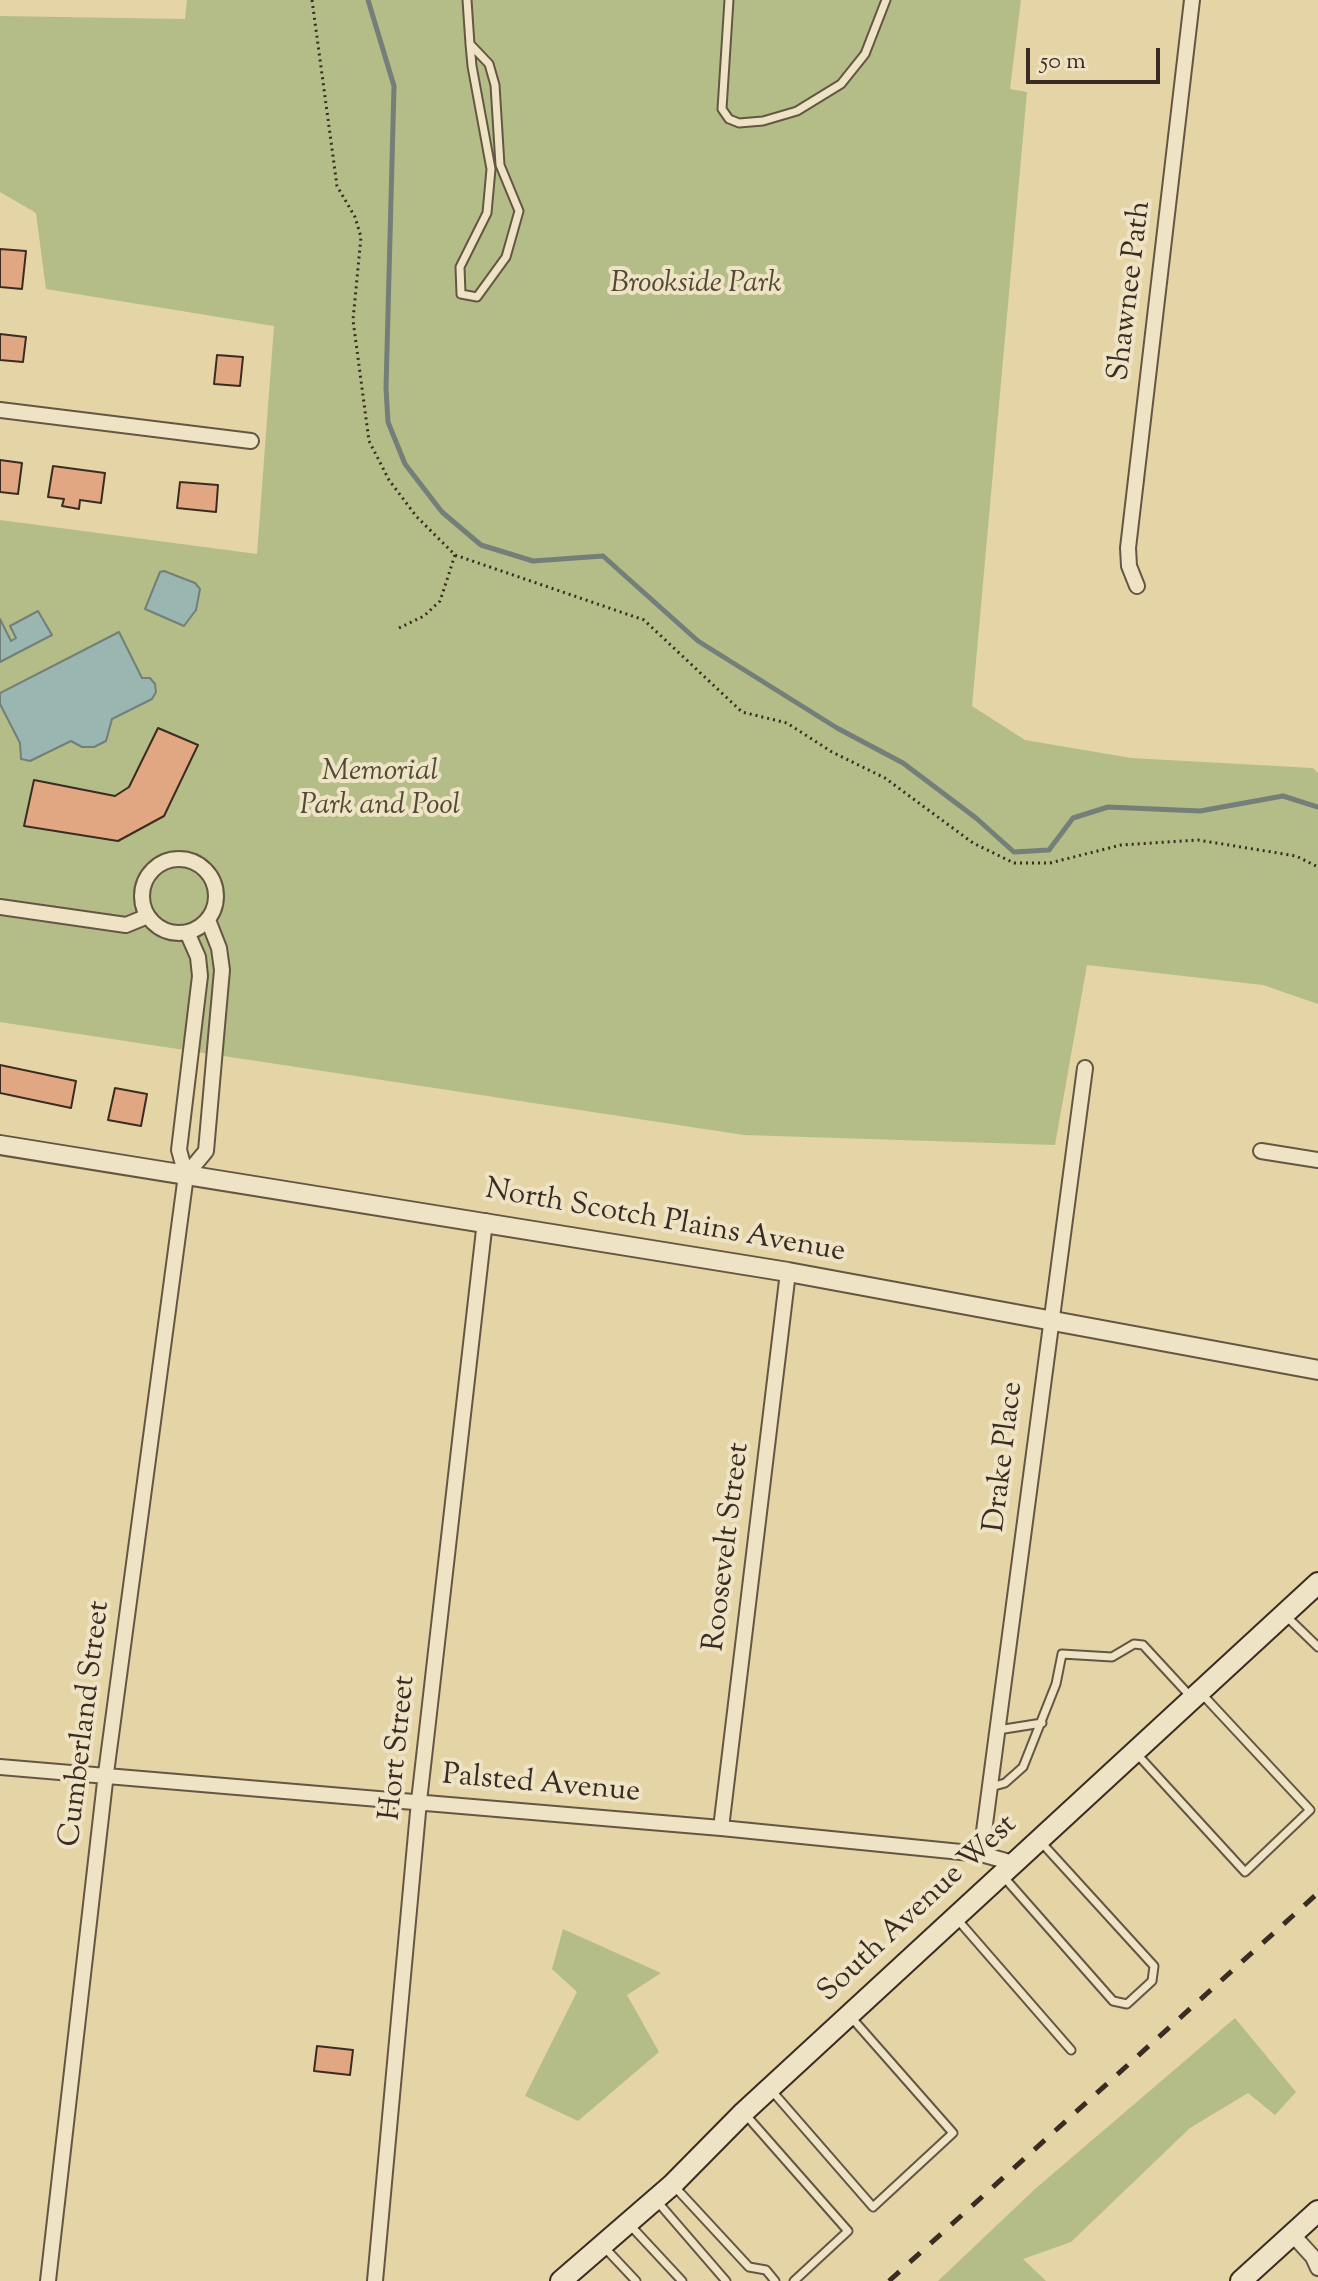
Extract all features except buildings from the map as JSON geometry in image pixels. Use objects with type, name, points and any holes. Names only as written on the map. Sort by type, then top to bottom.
[{"type":"main road","name":"South Avenue West","points":[[562,2281],[673,2184],[744,2112],[1318,1583]]},
{"type":"main road","points":[[1241,2281],[1318,2211]]},
{"type":"street","name":"Shawnee Path","points":[[1137,586],[1129,566],[1128,548],[1192,0]]},
{"type":"street","points":[[0,410],[251,441]]},
{"type":"street","points":[[183,859],[194,862],[212,877],[216,900],[208,920],[187,932],[165,930],[148,916],[142,894],[151,872],[171,860],[183,859]]},
{"type":"street","points":[[0,907],[126,925],[148,916]]},
{"type":"street","name":"Cumberland Street","points":[[186,1175],[206,1151],[222,970],[219,948],[208,920]]},
{"type":"street","name":"Cumberland Street","points":[[48,2281],[106,1773],[186,1175],[179,1150],[200,976],[198,957],[187,932]]},
{"type":"street","name":"Drake Place","points":[[981,1854],[1085,1068]]},
{"type":"street","name":"North Scotch Plains Avenue","points":[[0,1145],[788,1272],[1318,1370]]},
{"type":"street","points":[[1261,1151],[1318,1160]]},
{"type":"street","name":"Hort Street","points":[[375,2281],[419,1801],[485,1221]]},
{"type":"street","name":"Roosevelt Street","points":[[721,1828],[788,1272]]},
{"type":"street","name":"Palsted Avenue","points":[[0,1767],[106,1773],[981,1854],[1007,1869]]},
{"type":"street","points":[[1292,2234],[1313,2257],[1318,2268]]},
{"type":"lane","points":[[467,0],[470,44],[491,169],[487,213],[460,267],[461,294],[477,297],[506,257],[519,211],[500,165],[495,85],[489,64],[470,44]]},
{"type":"lane","points":[[729,0],[722,109],[729,119],[739,123],[797,111],[841,84],[865,54],[886,0]]},
{"type":"lane","points":[[487,150],[499,147]]},
{"type":"lane","points":[[1284,1614],[1318,1647]]},
{"type":"lane","points":[[991,1787],[1005,1783],[1023,1767],[1056,1684],[1062,1654],[1112,1657],[1134,1644],[1143,1645],[1310,1810],[1245,1872],[1135,1751]]},
{"type":"lane","points":[[998,1730],[1042,1723]]},
{"type":"lane","points":[[1007,1869],[1113,2001],[1127,2004],[1152,1981],[1154,1966],[1038,1840]]},
{"type":"lane","points":[[955,1917],[1071,2050]]},
{"type":"lane","points":[[770,2089],[873,2207],[953,2133],[850,2016]]},
{"type":"lane","points":[[744,2112],[848,2231],[794,2281]]},
{"type":"lane","points":[[673,2184],[749,2267],[766,2270],[775,2281]]},
{"type":"lane","points":[[655,2199],[726,2281]]},
{"type":"lane","points":[[628,2223],[682,2281]]},
{"type":"lane","points":[[602,2245],[636,2281]]},
{"type":"path","points":[[312,0],[337,186],[355,217],[361,237],[353,320],[369,441],[389,480],[416,516],[455,555],[644,620],[742,712],[787,723],[832,752],[885,778],[973,843],[1014,863],[1050,863],[1121,845],[1198,840],[1296,856],[1318,867]]},
{"type":"path","points":[[399,628],[424,616],[440,601],[455,555]]},
{"type":"green space","points":[[187,0],[1021,0],[1010,89],[1027,92],[972,706],[1025,740],[1131,758],[1313,768],[1318,773],[1318,1004],[1263,985],[1087,965],[1055,1145],[744,1135],[0,1022],[0,520],[257,554],[274,326],[46,289],[36,213],[0,192],[0,16],[185,19]]},
{"type":"green space","points":[[563,1929],[661,1973],[627,1995],[659,2052],[578,2121],[525,2096],[577,1992],[552,1969]]},
{"type":"green space","points":[[1235,2018],[1296,2092],[1275,2115],[1248,2093],[1190,2128],[1071,2242],[1023,2259],[1046,2281],[938,2281],[1035,2189]]},
{"type":"water","points":[[160,572],[195,583],[200,589],[196,610],[184,626],[145,609]]},
{"type":"water","points":[[38,611],[52,635],[0,662],[0,619],[11,641],[16,638],[10,626]]},
{"type":"water","points":[[119,632],[142,678],[150,678],[155,684],[156,692],[152,699],[112,719],[106,741],[94,747],[82,747],[71,741],[30,761],[21,759],[20,743],[0,704],[0,693]]},
{"type":"waterway","points":[[368,0],[394,86],[386,388],[388,422],[405,464],[442,512],[481,545],[533,561],[603,556],[698,641],[837,728],[903,763],[976,818],[1014,852],[1049,850],[1073,818],[1108,807],[1200,811],[1283,796],[1318,807]]},
{"type":"railway","points":[[889,2281],[1318,1893]]},
{"type":"park label","name":"Brookside Park","points":[[696,286]]},
{"type":"park label","name":"Memorial Park and Pool","points":[[380,791]]}]
